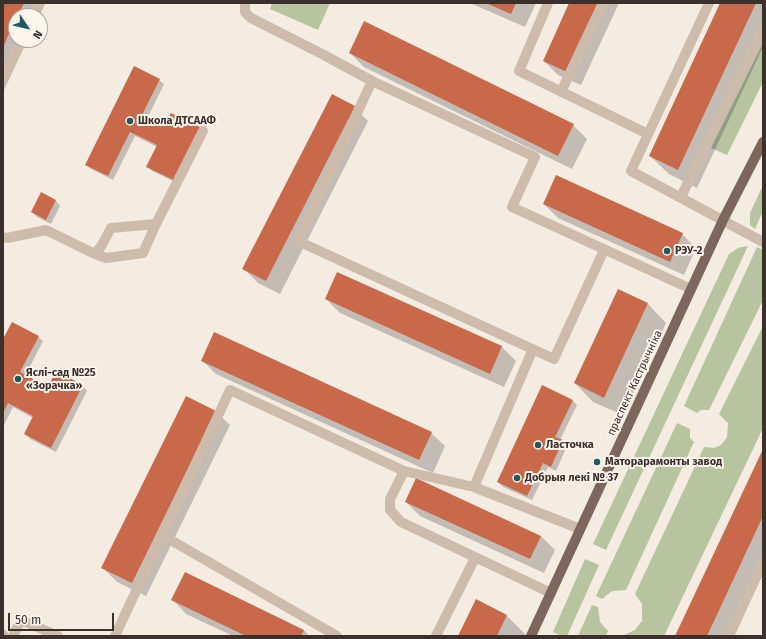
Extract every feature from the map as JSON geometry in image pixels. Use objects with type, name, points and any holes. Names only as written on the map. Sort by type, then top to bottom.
[{"type":"main road","name":"праспект Кастрычніка","points":[[531,636],[723,220],[763,142]]},
{"type":"lane","points":[[245,3],[245,12],[251,18],[372,81],[535,157],[512,207],[691,289]]},
{"type":"lane","points":[[548,3],[518,71],[648,134]]},
{"type":"lane","points":[[561,92],[602,3]]},
{"type":"lane","points":[[709,3],[631,171],[763,242]]},
{"type":"lane","points":[[681,198],[763,28]]},
{"type":"lane","points":[[3,80],[18,48]]},
{"type":"lane","points":[[372,81],[298,241],[554,359],[604,250]]},
{"type":"lane","points":[[3,237],[7,238],[46,230],[106,258],[143,253],[203,131]]},
{"type":"lane","points":[[95,254],[102,245],[111,228],[156,224]]},
{"type":"lane","points":[[474,488],[532,349]]},
{"type":"lane","points":[[115,636],[230,390],[404,471],[474,488],[580,529]]},
{"type":"lane","points":[[404,471],[390,499],[390,510],[401,522],[550,593]]},
{"type":"lane","points":[[162,535],[337,636]]},
{"type":"lane","points":[[436,636],[475,558]]},
{"type":"lane","points":[[729,636],[763,562]]},
{"type":"lane","points":[[13,636],[21,620],[58,636]]},
{"type":"green space","points":[[272,3],[330,3],[318,30],[270,9]]},
{"type":"green space","points":[[763,43],[763,82],[727,155],[711,148]]},
{"type":"green space","points":[[763,185],[763,211],[755,229],[750,225],[750,213]]},
{"type":"green space","points":[[748,246],[606,550],[593,544],[729,254],[738,248]]},
{"type":"green space","points":[[757,247],[763,250],[763,300],[709,410],[701,410],[697,413],[684,406]]},
{"type":"green space","points":[[763,326],[763,428],[664,636],[622,636],[635,630],[642,621],[642,604],[635,594],[704,447],[714,448],[721,445],[727,437],[728,423],[719,414]]},
{"type":"green space","points":[[677,423],[690,429],[690,438],[694,442],[626,590],[612,591],[602,599],[596,596]]},
{"type":"green space","points":[[585,559],[599,565],[567,636],[562,636],[553,632]]},
{"type":"green space","points":[[592,605],[598,607],[600,622],[608,631],[606,636],[578,636]]},
{"type":"building","points":[[3,3],[24,3],[22,8],[8,8],[8,36],[3,48]]},
{"type":"building","points":[[486,3],[516,3],[511,14]]},
{"type":"building","points":[[569,3],[599,3],[567,72],[543,61]]},
{"type":"building","points":[[720,3],[756,3],[678,170],[649,156]]},
{"type":"building","points":[[364,21],[574,124],[558,156],[349,53]]},
{"type":"building","name":"Школа ДТСААФ","points":[[134,66],[160,79],[142,115],[164,126],[171,113],[200,127],[174,180],[146,167],[157,145],[130,132],[108,176],[85,165]]},
{"type":"building","points":[[332,94],[355,106],[266,281],[242,269]]},
{"type":"building","points":[[556,175],[683,233],[670,262],[543,204]]},
{"type":"building","points":[[41,192],[56,200],[46,220],[31,212]]},
{"type":"building","points":[[337,272],[502,346],[490,374],[325,299]]},
{"type":"building","points":[[618,289],[648,303],[604,398],[574,383]]},
{"type":"building","name":"Яслі-сад №25 «Зорачка»","points":[[12,322],[39,336],[20,372],[48,387],[56,371],[83,385],[51,448],[24,434],[33,416],[8,403],[3,413],[3,339]]},
{"type":"building","points":[[214,332],[432,432],[419,460],[201,361]]},
{"type":"building","name":"Ласточка","points":[[542,385],[573,400],[555,437],[563,440],[551,467],[543,463],[527,496],[497,482]]},
{"type":"building","points":[[186,396],[216,411],[132,583],[101,568]]},
{"type":"building","points":[[763,449],[763,516],[707,636],[675,636]]},
{"type":"building","points":[[416,478],[541,536],[530,559],[405,502]]},
{"type":"building","points":[[185,572],[304,630],[301,636],[246,636],[171,600]]},
{"type":"building","points":[[476,599],[507,615],[497,636],[458,636]]},
{"type":"place","name":"Школа ДТСААФ","points":[[130,121]]},
{"type":"place","name":"РЭУ-2","points":[[667,251]]},
{"type":"place","name":"Яслі-сад №25 «Зорачка»","points":[[18,379]]},
{"type":"place","name":"Ласточка","points":[[538,445]]},
{"type":"place","name":"Маторарамонты завод","points":[[597,462]]},
{"type":"place","name":"Добрыя лекі № 37","points":[[517,478]]}]
